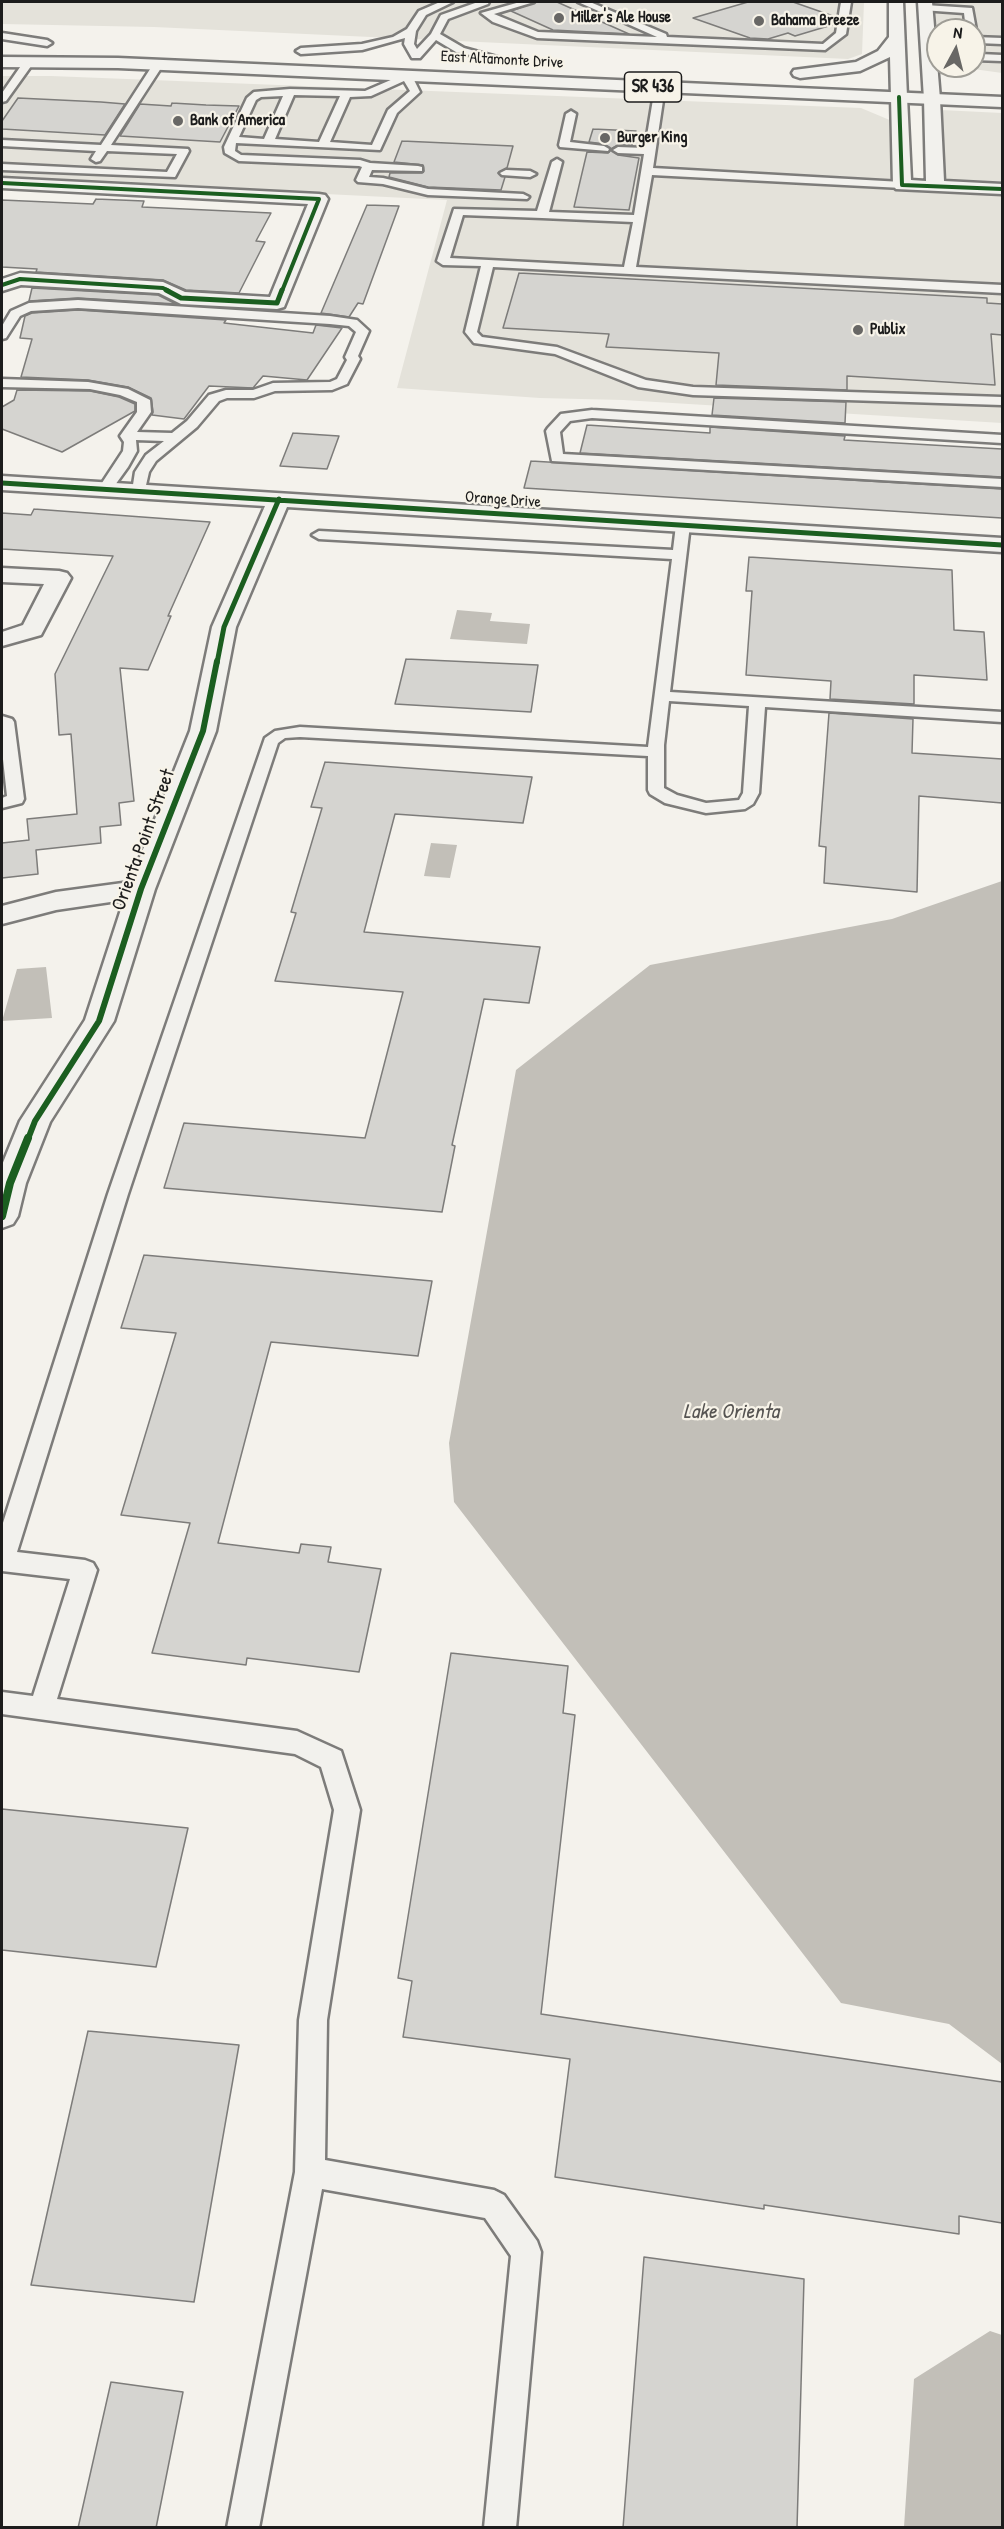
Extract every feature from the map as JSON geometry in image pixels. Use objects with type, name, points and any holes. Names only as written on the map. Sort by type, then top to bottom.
[{"type":"street","points":[[896,2],[902,185],[1002,189]]},
{"type":"street","points":[[897,38],[884,54],[860,66],[794,73],[926,78]]},
{"type":"street","points":[[2,42],[53,43]]},
{"type":"street","name":"East Altamonte Drive","points":[[295,50],[499,59]]},
{"type":"street","points":[[407,76],[416,56]]},
{"type":"street","name":"SR 436","points":[[2,62],[158,65],[1002,102]]},
{"type":"street","points":[[935,186],[930,78],[949,79]]},
{"type":"street","points":[[813,94],[866,105],[901,120]]},
{"type":"street","points":[[2,183],[319,199],[277,303],[181,298],[163,288],[20,279],[3,286]]},
{"type":"street","name":"Orange Drive","points":[[2,483],[1002,545]]},
{"type":"street","name":"Orienta Point Street","points":[[2,1216],[10,1183],[35,1121],[99,1021],[141,889],[202,731],[224,627],[279,499]]},
{"type":"street","points":[[2,575],[59,578],[33,630],[2,639]]},
{"type":"street","points":[[2,915],[56,901],[141,889]]},
{"type":"lane","points":[[448,2],[422,14],[411,31],[410,45],[416,56],[435,35],[444,17],[485,2]]},
{"type":"lane","points":[[529,2],[486,13],[496,20],[537,35],[825,47],[841,34],[846,2]]},
{"type":"lane","points":[[584,2],[675,41]]},
{"type":"lane","points":[[925,5],[969,10],[970,18]]},
{"type":"lane","points":[[295,50],[362,47],[396,39],[411,31]]},
{"type":"lane","points":[[435,35],[460,50],[499,59]]},
{"type":"lane","points":[[2,36],[53,43]]},
{"type":"lane","points":[[986,42],[1002,41]]},
{"type":"lane","points":[[986,57],[1002,58]]},
{"type":"lane","points":[[2,99],[29,62]]},
{"type":"lane","points":[[89,171],[158,65]]},
{"type":"lane","points":[[232,140],[376,148],[392,112],[404,104],[415,92],[407,76],[368,94],[290,92],[258,94],[252,98],[232,140],[229,147],[230,153],[239,158],[360,163],[368,166],[418,169]]},
{"type":"lane","points":[[629,272],[660,87]]},
{"type":"lane","points":[[268,142],[290,92]]},
{"type":"lane","points":[[322,145],[346,94]]},
{"type":"lane","points":[[571,114],[564,146],[604,149]]},
{"type":"lane","points":[[2,143],[184,151],[171,174],[2,166]]},
{"type":"lane","points":[[618,150],[650,151]]},
{"type":"lane","points":[[542,215],[557,162]]},
{"type":"lane","points":[[368,166],[362,180],[456,183]]},
{"type":"lane","points":[[646,171],[902,185]]},
{"type":"lane","points":[[506,173],[530,174]]},
{"type":"lane","points":[[383,181],[428,192],[524,192],[502,185]]},
{"type":"lane","points":[[639,219],[458,212],[443,261],[1002,289]]},
{"type":"lane","points":[[488,264],[471,332],[478,340],[557,351],[643,384],[693,391],[1002,401]]},
{"type":"lane","points":[[2,335],[15,314],[29,307],[78,304],[330,320],[353,323],[363,331],[351,357],[354,359],[342,381],[332,386],[273,387],[254,394],[214,398],[177,438],[151,458],[142,472],[139,491]]},
{"type":"lane","points":[[2,383],[91,387],[123,392],[143,400],[144,412],[127,436]]},
{"type":"lane","points":[[1002,439],[592,414],[566,417],[554,431],[557,458],[1002,483]]},
{"type":"lane","points":[[127,436],[150,435],[177,438]]},
{"type":"lane","points":[[105,489],[122,467],[130,451],[132,442],[127,436]]},
{"type":"lane","points":[[683,525],[656,753],[656,790],[670,799],[706,808],[745,804],[752,794],[757,701]]},
{"type":"lane","points":[[319,536],[679,555]]},
{"type":"lane","points":[[662,696],[1002,717]]},
{"type":"lane","points":[[2,721],[6,722],[16,799],[2,803]]},
{"type":"lane","points":[[42,1708],[85,1570],[2,1561],[118,1194],[271,741],[281,734],[300,732],[656,753]]},
{"type":"lane","points":[[2,1703],[297,1743],[333,1759],[346,1810],[313,2020],[310,2172],[243,2528]]},
{"type":"lane","points":[[310,2172],[494,2205],[526,2252],[500,2528]]},
{"type":"shaded area","points":[[2,2],[864,2],[862,54],[848,59],[154,27],[2,24]]},
{"type":"shaded area","points":[[935,2],[1002,2],[1002,73],[986,71],[986,18],[936,18]]},
{"type":"shaded area","points":[[2,76],[51,76],[861,108],[892,121],[892,189],[1002,194],[1002,423],[397,388],[447,200],[2,178]]},
{"type":"shaded area","points":[[941,110],[1002,113],[1002,185],[945,182]]},
{"type":"water","points":[[457,610],[492,613],[490,621],[530,624],[527,644],[450,639]]},
{"type":"water","points":[[431,843],[457,845],[450,878],[424,876]]},
{"type":"water","name":"Lake Orienta","points":[[1002,881],[1002,2064],[949,2024],[841,2003],[454,1502],[449,1443],[516,1070],[650,965],[892,919]]},
{"type":"water","points":[[46,967],[52,1018],[2,1021],[17,969]]},
{"type":"water","points":[[990,2331],[1002,2335],[1002,2527],[904,2527],[914,2379]]},
{"type":"building","name":"Miller's Ale House","points":[[536,2],[557,2],[629,34],[553,30],[511,11]]},
{"type":"building","name":"Bahama Breeze","points":[[748,2],[793,2],[836,17],[835,24],[795,36],[788,33],[768,39],[750,38],[693,18]]},
{"type":"building","points":[[18,98],[125,104],[105,135],[2,129],[2,121]]},
{"type":"building","points":[[172,103],[239,106],[220,142],[120,136],[140,104],[171,106]]},
{"type":"building","name":"Burger King","points":[[593,129],[636,131],[632,145],[618,145],[611,149],[604,144],[589,142]]},
{"type":"building","points":[[402,141],[513,146],[507,168],[498,173],[505,177],[501,190],[428,187],[389,177],[390,173],[422,173],[424,171],[423,165],[394,162]]},
{"type":"building","points":[[611,150],[618,155],[639,158],[629,210],[574,207],[587,152],[608,153]]},
{"type":"building","points":[[96,199],[144,201],[142,207],[271,213],[256,241],[265,242],[239,293],[186,290],[163,280],[36,272],[37,269],[2,267],[2,200],[93,204]]},
{"type":"building","points":[[367,205],[399,206],[363,304],[358,303],[349,317],[321,313]]},
{"type":"building","points":[[519,273],[987,298],[987,303],[1002,304],[1002,335],[991,334],[995,385],[847,376],[847,390],[716,385],[719,353],[606,347],[609,334],[503,328]]},
{"type":"building","points":[[32,288],[158,295],[176,304],[78,298],[29,301]]},
{"type":"building","points":[[78,310],[226,320],[224,323],[313,333],[316,325],[342,328],[307,380],[263,376],[253,388],[209,386],[184,419],[152,415],[151,398],[128,387],[88,380],[21,377],[32,339],[20,338],[25,316],[32,313]]},
{"type":"building","points":[[17,390],[90,391],[119,397],[135,404],[135,411],[62,452],[2,429],[2,407],[14,400]]},
{"type":"building","points":[[714,398],[846,402],[845,423],[712,415]]},
{"type":"building","points":[[587,425],[710,433],[710,427],[845,436],[844,440],[1002,449],[1002,477],[580,453]]},
{"type":"building","points":[[293,433],[339,436],[327,469],[280,466]]},
{"type":"building","points":[[531,461],[1002,489],[1002,518],[524,488]]},
{"type":"building","points":[[34,509],[210,522],[168,616],[171,616],[148,670],[120,668],[134,801],[119,803],[121,825],[100,827],[101,843],[36,850],[38,874],[2,878],[2,843],[29,840],[27,819],[77,814],[71,734],[59,735],[55,674],[113,556],[2,549],[2,513],[31,515]]},
{"type":"building","points":[[749,557],[952,570],[954,630],[984,632],[987,680],[914,675],[914,704],[830,699],[831,681],[746,675],[752,591],[746,591]]},
{"type":"building","points":[[406,659],[538,665],[531,712],[395,704]]},
{"type":"building","points":[[829,713],[913,719],[912,753],[1002,759],[1002,803],[919,796],[917,892],[824,883],[826,847],[819,846]]},
{"type":"building","points":[[325,762],[532,777],[523,823],[395,814],[364,932],[540,947],[529,1003],[484,999],[452,1145],[455,1146],[442,1212],[164,1188],[184,1123],[365,1138],[403,992],[275,981],[296,913],[291,912],[322,808],[311,807]]},
{"type":"building","points":[[144,1255],[432,1281],[418,1356],[271,1342],[218,1543],[299,1553],[301,1544],[331,1547],[328,1562],[381,1569],[359,1672],[247,1658],[246,1665],[152,1653],[190,1523],[121,1515],[176,1333],[121,1328]]},
{"type":"building","points":[[451,1653],[568,1666],[563,1713],[575,1715],[541,2014],[1002,2082],[1002,2223],[959,2216],[959,2234],[764,2205],[764,2209],[555,2177],[570,2059],[403,2037],[412,1981],[398,1978]]},
{"type":"building","points":[[2,1809],[188,1828],[156,1967],[2,1950]]},
{"type":"building","points":[[88,2031],[239,2045],[194,2302],[31,2285]]},
{"type":"building","points":[[644,2257],[804,2279],[797,2528],[623,2528]]},
{"type":"building","points":[[111,2382],[183,2392],[156,2528],[78,2528]]},
{"type":"cycle path","points":[[899,97],[902,185],[1002,189]]},
{"type":"cycle path","points":[[2,183],[319,199],[277,303],[181,298],[163,288],[20,279],[2,285]]},
{"type":"cycle path","points":[[2,483],[1002,545]]},
{"type":"cycle path","points":[[2,1216],[10,1183],[35,1121],[99,1021],[141,889],[203,731],[224,627],[279,499]]},
{"type":"place","name":"Miller's Ale House","points":[[559,18]]},
{"type":"place","name":"Bahama Breeze","points":[[759,21]]},
{"type":"place","name":"Bank of America","points":[[178,121]]},
{"type":"place","name":"Burger King","points":[[605,138]]},
{"type":"place","name":"Publix","points":[[858,330]]}]
